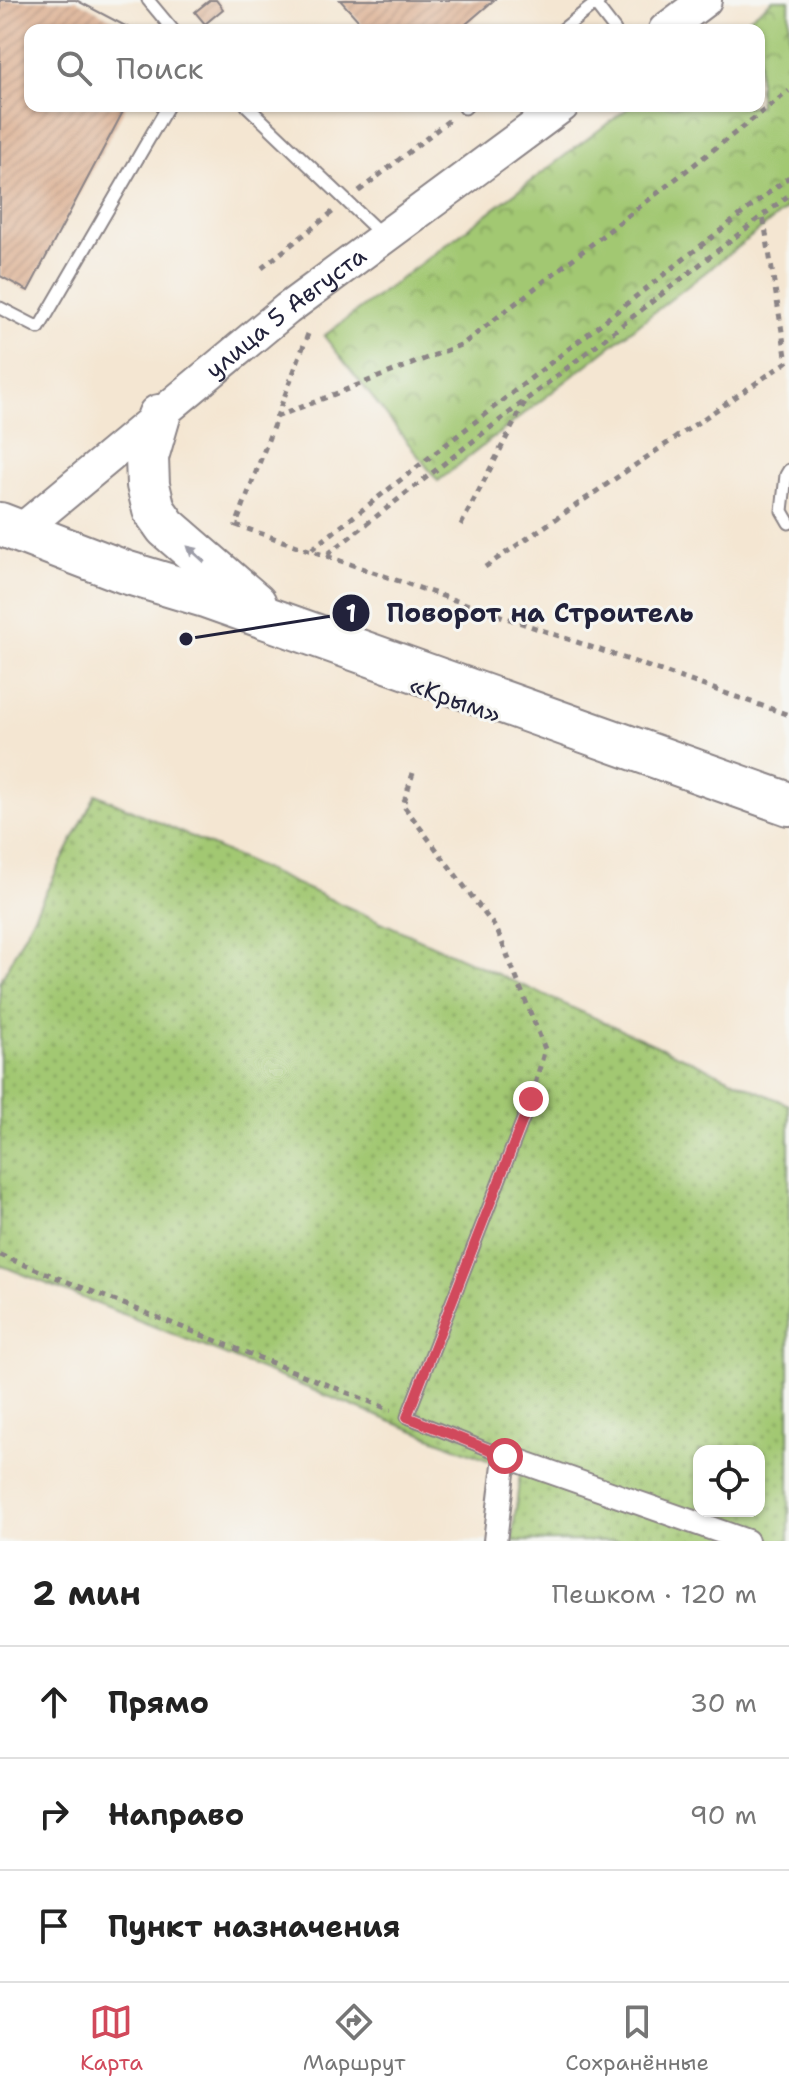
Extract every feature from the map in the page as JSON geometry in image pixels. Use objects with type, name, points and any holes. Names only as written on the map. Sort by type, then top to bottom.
[{"type":"highway","points":[[159,416],[147,457],[148,485],[154,510],[176,536],[277,623]]},
{"type":"highway","name":"«Крым»","points":[[10,528],[125,572],[208,597],[789,804]]},
{"type":"highway","name":"«Крым»","points":[[125,572],[203,610],[789,819]]},
{"type":"street","points":[[673,24],[705,0]]},
{"type":"street","name":"улица 5 Августа","points":[[10,528],[159,416],[287,309],[554,112]]},
{"type":"street","points":[[495,1541],[505,1456],[747,1541]]},
{"type":"lane","points":[[148,0],[168,24]]},
{"type":"lane","points":[[570,24],[598,2],[611,24]]},
{"type":"lane","points":[[0,308],[39,328],[165,112]]},
{"type":"lane","points":[[253,112],[384,238]]},
{"type":"lane","points":[[789,470],[782,511],[789,523]]},
{"type":"lane","points":[[505,1456],[407,1417],[531,1099]]},
{"type":"path","points":[[765,110],[789,91]]},
{"type":"path","points":[[262,268],[460,112]]},
{"type":"path","points":[[276,417],[463,344],[762,112]]},
{"type":"path","points":[[311,549],[789,177]]},
{"type":"path","points":[[327,555],[789,195]]},
{"type":"path","points":[[485,567],[788,362],[763,215]]},
{"type":"path","points":[[308,334],[236,525],[789,715]]},
{"type":"path","points":[[461,525],[528,398]]},
{"type":"path","points":[[413,773],[403,805],[497,930],[545,1049],[531,1099]]},
{"type":"path","points":[[0,1255],[407,1417]]},
{"type":"green space","points":[[773,0],[789,0],[789,207],[438,481],[324,336],[623,112],[765,112],[765,24],[741,24]]},
{"type":"green space","points":[[96,794],[789,1105],[789,1541],[512,1541],[520,1473],[0,1265],[0,982]]},
{"type":"building","points":[[0,0],[76,0],[122,24],[24,24],[24,112],[123,112],[28,291],[0,276]]},
{"type":"building","points":[[210,0],[216,0],[223,9],[205,24],[195,12]]},
{"type":"building","points":[[340,0],[494,0],[466,24],[362,24]]},
{"type":"place","name":"Поворот на Строитель","points":[[186,639]]},
{"type":"route","points":[[505,1456],[407,1417],[531,1099]]}]
